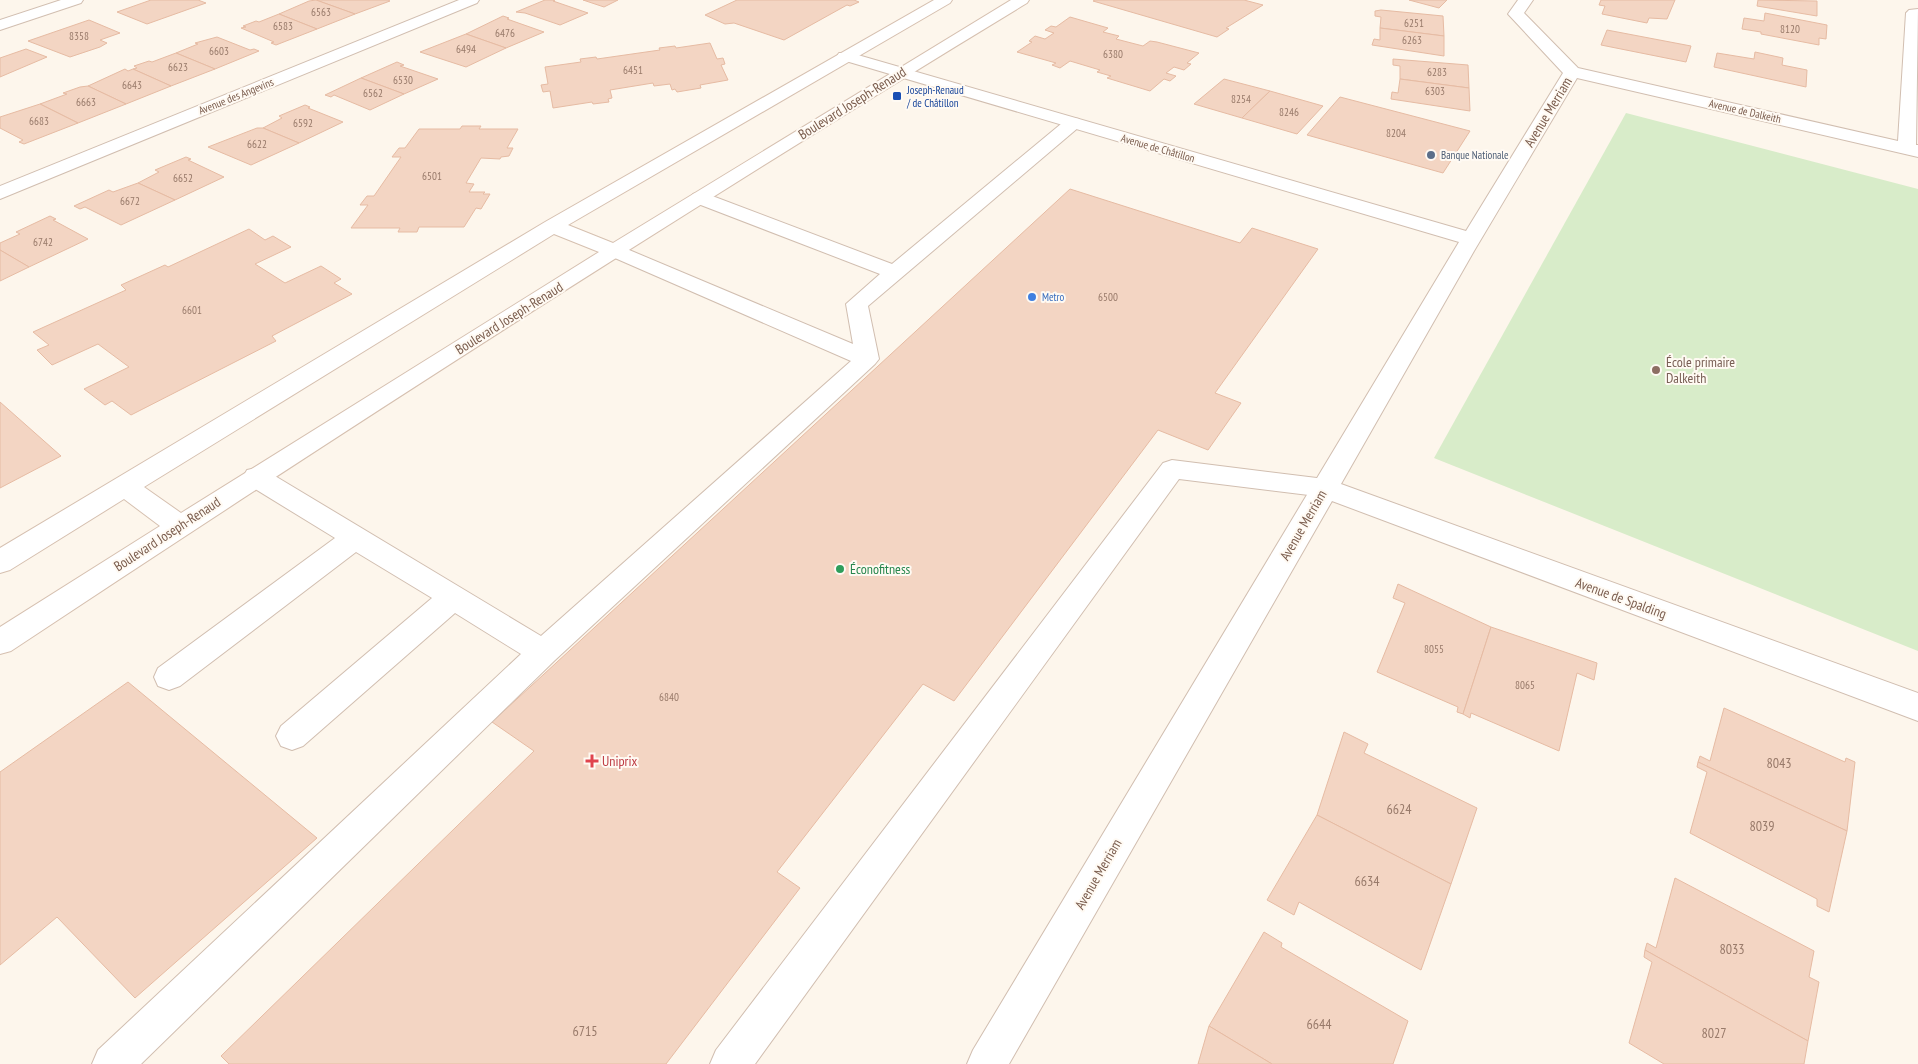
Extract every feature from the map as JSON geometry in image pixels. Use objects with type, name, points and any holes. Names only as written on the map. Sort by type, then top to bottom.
[{"type":"street","points":[[0,25],[76,0]]},
{"type":"street","name":"Avenue des Angevins","points":[[0,193],[472,0]]},
{"type":"street","points":[[0,562],[552,226],[945,0]]},
{"type":"street","name":"Boulevard Joseph-Renaud","points":[[0,642],[256,477],[615,251],[900,72],[1022,0]]},
{"type":"street","name":"Avenue Merriam","points":[[987,1064],[1471,239],[1572,72],[1516,14],[1526,0]]},
{"type":"street","points":[[1912,149],[1914,13]]},
{"type":"street","name":"Avenue de Châtillon","points":[[845,56],[1471,239]]},
{"type":"street","name":"Avenue de Dalkeith","points":[[1572,72],[1912,149]]},
{"type":"street","points":[[866,359],[857,304],[1073,123]]},
{"type":"street","points":[[700,198],[894,272]]},
{"type":"street","points":[[552,226],[615,251],[866,359]]},
{"type":"street","points":[[112,1064],[543,652],[866,359]]},
{"type":"street","name":"Avenue de Spalding","points":[[730,1064],[1172,469],[1325,488],[1918,707]]},
{"type":"street","points":[[256,477],[543,652]]},
{"type":"street","points":[[125,487],[180,526]]},
{"type":"street","points":[[169,677],[356,537]]},
{"type":"street","points":[[292,736],[453,597]]},
{"type":"green space","name":"École primaire Dalkeith","points":[[1626,113],[1918,189],[1918,651],[1434,458]]},
{"type":"building","points":[[151,0],[198,0],[206,3],[147,24],[117,12]]},
{"type":"building","points":[[316,0],[388,0],[390,1],[355,14]]},
{"type":"building","points":[[316,0],[355,14],[317,29],[279,14],[309,1]]},
{"type":"building","points":[[545,0],[555,0],[553,1],[588,13],[560,25],[525,13],[516,12]]},
{"type":"building","points":[[583,0],[618,0],[604,7]]},
{"type":"building","points":[[737,0],[854,0],[859,2],[850,6],[847,5],[784,40],[734,23],[725,24],[705,15]]},
{"type":"building","points":[[1244,0],[1263,5],[1226,28],[1229,29],[1217,37],[1093,1]]},
{"type":"building","points":[[1409,0],[1447,0],[1439,8]]},
{"type":"building","points":[[1601,0],[1675,0],[1667,19],[1649,18],[1647,23],[1602,14],[1605,6],[1599,5]]},
{"type":"building","points":[[1758,0],[1817,1],[1817,16],[1757,6]]},
{"type":"building","points":[[1375,11],[1443,16],[1444,36],[1380,28],[1381,17],[1375,16]]},
{"type":"building","points":[[1765,13],[1827,25],[1826,39],[1819,38],[1819,45],[1742,29],[1744,18],[1764,21]]},
{"type":"building","points":[[279,14],[317,29],[276,45],[271,43],[274,42],[241,28]]},
{"type":"building","points":[[503,16],[544,32],[506,48],[466,34]]},
{"type":"building","points":[[1070,17],[1108,28],[1103,32],[1119,36],[1116,39],[1143,46],[1150,41],[1157,42],[1199,53],[1187,63],[1191,64],[1184,70],[1174,67],[1166,73],[1176,76],[1170,81],[1164,79],[1150,91],[1107,78],[1111,76],[1097,72],[1100,70],[1070,61],[1060,68],[1052,65],[1056,63],[1017,52],[1032,42],[1029,41],[1035,36],[1045,39],[1054,33],[1045,30],[1051,26],[1056,27]]},
{"type":"building","points":[[89,20],[120,33],[100,40],[107,43],[100,47],[70,57],[28,41]]},
{"type":"building","points":[[1380,28],[1444,36],[1444,56],[1372,45],[1374,39],[1380,40]]},
{"type":"building","points":[[1607,30],[1691,46],[1686,62],[1601,45]]},
{"type":"building","points":[[466,34],[506,48],[466,67],[420,52]]},
{"type":"building","points":[[217,37],[250,50],[259,51],[215,69],[176,53],[198,44],[195,43]]},
{"type":"building","points":[[710,43],[717,59],[723,58],[725,64],[721,65],[728,80],[700,85],[701,88],[677,92],[675,89],[672,90],[670,84],[654,86],[653,83],[610,90],[612,98],[608,99],[609,102],[593,104],[592,102],[553,108],[550,91],[543,92],[541,85],[548,84],[545,67],[581,62],[580,59],[596,57],[597,59],[660,50],[659,48],[675,46],[676,48]]},
{"type":"building","points":[[26,49],[47,57],[0,77],[0,58]]},
{"type":"building","points":[[1755,52],[1783,58],[1782,65],[1807,70],[1806,87],[1714,67],[1717,53],[1754,59]]},
{"type":"building","points":[[176,53],[215,69],[171,86],[133,69],[137,68],[134,66],[149,61],[152,62]]},
{"type":"building","points":[[1393,59],[1468,65],[1469,88],[1400,79],[1400,66],[1393,65]]},
{"type":"building","points":[[397,62],[404,65],[400,66],[438,79],[404,94],[361,78]]},
{"type":"building","points":[[125,69],[128,71],[133,69],[171,86],[126,104],[88,86]]},
{"type":"building","points":[[361,78],[404,94],[370,110],[334,95],[331,97],[325,95]]},
{"type":"building","points":[[1224,79],[1270,91],[1242,118],[1194,104]]},
{"type":"building","points":[[1400,79],[1469,88],[1470,111],[1391,99],[1392,92],[1398,93]]},
{"type":"building","points":[[88,86],[126,104],[78,123],[40,104],[67,94],[63,93]]},
{"type":"building","points":[[1270,91],[1323,106],[1297,134],[1242,118]]},
{"type":"building","points":[[1340,97],[1470,131],[1443,173],[1307,135]]},
{"type":"building","points":[[40,104],[78,123],[24,144],[19,142],[23,140],[0,128],[0,117]]},
{"type":"building","points":[[305,105],[310,107],[308,108],[343,122],[299,143],[263,128],[282,118],[279,116]]},
{"type":"building","points":[[462,126],[481,126],[479,129],[518,129],[507,148],[513,148],[509,156],[501,157],[500,159],[481,158],[466,183],[474,184],[469,192],[485,192],[483,194],[490,194],[481,209],[476,208],[464,227],[419,227],[417,232],[398,232],[400,228],[351,228],[368,205],[360,205],[367,196],[374,196],[401,157],[392,157],[399,148],[405,148],[419,129],[460,129]]},
{"type":"building","points":[[257,128],[263,128],[299,143],[251,165],[208,147]]},
{"type":"building","points":[[186,157],[191,159],[188,160],[224,177],[175,200],[138,183],[159,172],[155,170]]},
{"type":"building","points":[[138,183],[175,200],[121,225],[85,207],[80,209],[74,206],[109,190],[113,192]]},
{"type":"building","points":[[1070,189],[1240,243],[1252,228],[1318,249],[1215,393],[1241,403],[1208,450],[1158,430],[954,701],[923,684],[777,872],[800,888],[666,1064],[229,1064],[221,1056],[534,751],[492,722]]},
{"type":"building","points":[[50,216],[56,219],[53,220],[88,239],[29,267],[0,250],[0,243],[20,234],[16,232]]},
{"type":"building","points":[[249,229],[265,240],[273,236],[291,247],[255,264],[285,283],[321,266],[341,279],[334,283],[352,294],[272,336],[276,341],[131,415],[112,401],[105,405],[84,389],[129,367],[98,344],[52,365],[37,350],[49,345],[33,332],[126,290],[121,285],[165,265],[168,267]]},
{"type":"building","points":[[0,250],[29,267],[0,281]]},
{"type":"building","points":[[0,402],[61,456],[0,488]]},
{"type":"building","points":[[1398,584],[1491,627],[1463,714],[1457,712],[1458,707],[1377,672],[1405,603],[1393,598]]},
{"type":"building","points":[[1491,627],[1597,663],[1594,680],[1577,673],[1559,751],[1471,713],[1470,718],[1463,714]]},
{"type":"building","points":[[128,682],[317,838],[135,998],[57,917],[0,965],[0,772]]},
{"type":"building","points":[[1724,708],[1845,762],[1846,758],[1855,762],[1847,831],[1698,762],[1700,756],[1710,761]]},
{"type":"building","points":[[1344,732],[1368,744],[1364,753],[1477,808],[1451,884],[1317,815]]},
{"type":"building","points":[[1698,762],[1847,831],[1829,912],[1817,906],[1817,899],[1690,833],[1707,772],[1697,767]]},
{"type":"building","points":[[1317,815],[1451,884],[1421,970],[1299,902],[1294,915],[1267,900]]},
{"type":"building","points":[[1675,878],[1814,951],[1809,977],[1819,982],[1808,1041],[1645,950],[1647,943],[1656,948]]},
{"type":"building","points":[[1264,932],[1282,943],[1281,947],[1408,1021],[1393,1064],[1272,1064],[1209,1026]]},
{"type":"building","points":[[1645,950],[1808,1041],[1804,1064],[1664,1064],[1629,1043],[1652,962],[1644,957]]},
{"type":"building","points":[[1209,1026],[1272,1064],[1198,1064]]},
{"type":"place","name":"Joseph-Renaud / de Châtillon","points":[[897,96]]},
{"type":"place","name":"Banque Nationale","points":[[1431,155]]},
{"type":"place","name":"Metro","points":[[1032,297]]},
{"type":"place","name":"École primaire Dalkeith","points":[[1656,370]]},
{"type":"place","name":"Éconofitness","points":[[840,569]]},
{"type":"place","name":"Uniprix","points":[[592,761]]}]
